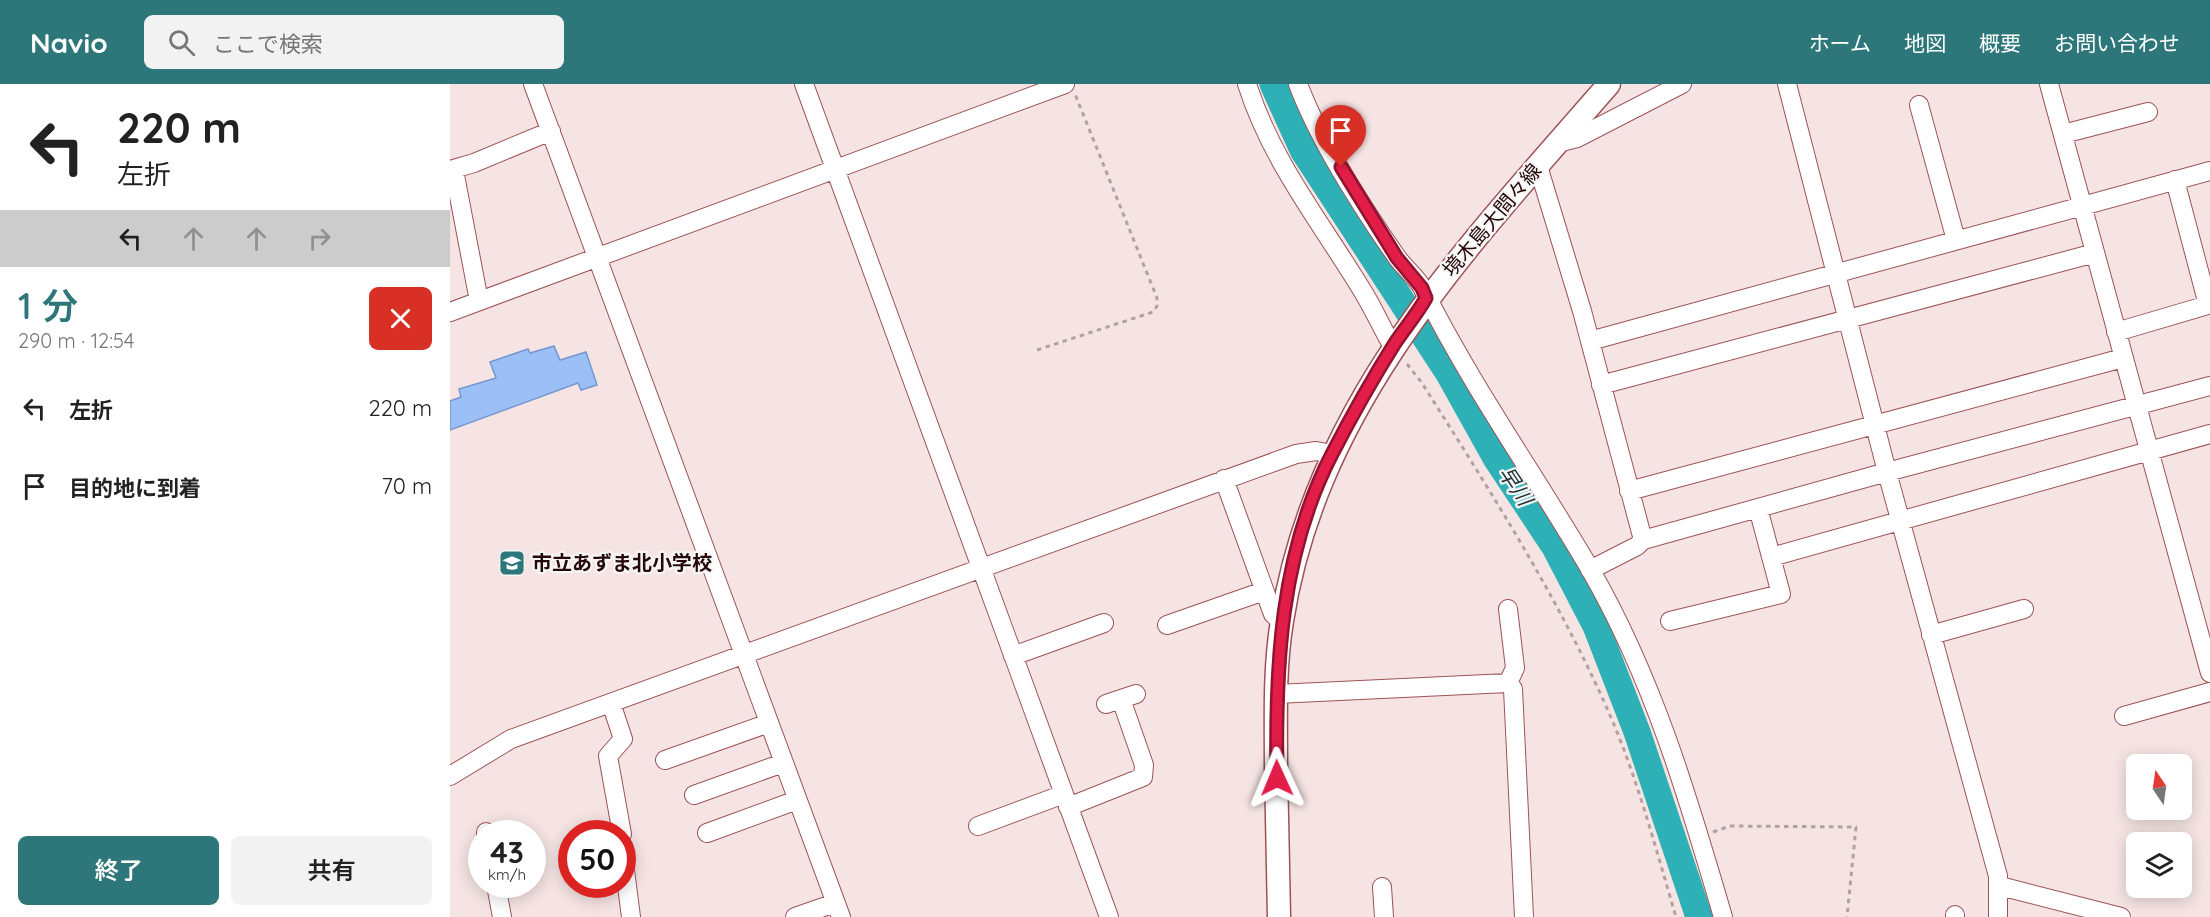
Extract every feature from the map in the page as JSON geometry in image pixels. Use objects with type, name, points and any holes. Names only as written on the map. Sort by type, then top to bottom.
[{"type":"main road","name":"境木島大間々線","points":[[1279,917],[1276,694],[1282,622],[1299,544],[1314,497],[1332,454],[1398,350],[1424,302],[1609,84]]},
{"type":"street","points":[[533,84],[838,910],[795,917]]},
{"type":"street","points":[[804,84],[983,567],[1012,656],[1108,917]]},
{"type":"street","points":[[450,312],[1065,84]]},
{"type":"street","points":[[1247,84],[1277,156],[1310,213],[1366,296],[1398,350]]},
{"type":"street","points":[[1299,84],[1314,122],[1330,149],[1397,258],[1422,288],[1424,302],[1590,570],[1648,687],[1669,741],[1723,917]]},
{"type":"street","points":[[1558,143],[1577,138],[1682,84]]},
{"type":"street","points":[[1787,84],[1846,320],[2000,886],[1998,917]]},
{"type":"street","points":[[2049,84],[2210,673]]},
{"type":"street","points":[[1919,105],[1956,240]]},
{"type":"street","points":[[2063,134],[2148,112]]},
{"type":"street","points":[[478,301],[452,170],[551,131]]},
{"type":"street","points":[[1538,166],[1590,341],[1642,540]]},
{"type":"street","points":[[1590,341],[2210,171]]},
{"type":"street","points":[[2116,332],[2208,305],[2175,180]]},
{"type":"street","points":[[1601,385],[2095,253]]},
{"type":"street","points":[[1629,491],[2123,358]]},
{"type":"street","points":[[1590,570],[1636,546],[1642,540],[2210,386]]},
{"type":"street","points":[[1771,556],[2210,434]]},
{"type":"street","points":[[450,776],[511,739],[1296,454],[1316,451],[1332,454]]},
{"type":"street","points":[[1224,479],[1273,614],[1282,622]]},
{"type":"street","points":[[1670,621],[1781,594],[1758,508]]},
{"type":"street","points":[[1167,625],[1264,591]]},
{"type":"street","points":[[1508,609],[1515,668],[1508,683]]},
{"type":"street","points":[[1931,636],[2024,609]]},
{"type":"street","points":[[1012,656],[1104,623]]},
{"type":"street","points":[[1276,694],[1508,683]]},
{"type":"street","points":[[1508,683],[1513,689],[1524,917]]},
{"type":"street","points":[[2124,716],[2210,692]]},
{"type":"street","points":[[978,826],[1143,777],[1144,765],[1121,699]]},
{"type":"street","points":[[611,703],[623,739],[608,756],[619,820]]},
{"type":"street","points":[[665,760],[769,723]]},
{"type":"street","points":[[694,795],[783,763]]},
{"type":"street","points":[[707,833],[797,800]]},
{"type":"street","points":[[2000,886],[2121,917]]},
{"type":"street","points":[[1382,887],[1384,917]]},
{"type":"street","points":[[498,898],[502,917]]},
{"type":"street","points":[[629,898],[631,917]]},
{"type":"path","points":[[1037,350],[1153,312],[1157,306],[1157,298],[1071,84]]},
{"type":"path","points":[[1398,350],[1422,383],[1524,550],[1590,673],[1615,729],[1644,809],[1676,917]]},
{"type":"path","points":[[1700,836],[1730,826],[1856,826],[1847,917]]},
{"type":"building","points":[[554,346],[560,360],[586,352],[597,385],[581,390],[578,383],[450,430],[450,401],[461,397],[459,389],[496,378],[490,362],[528,349],[530,353]]},
{"type":"waterway","name":"早川","points":[[1273,84],[1303,150],[1448,372],[1496,458],[1555,547],[1596,626],[1637,732],[1699,917]]},
{"type":"place","name":"市立あずま北小学校","points":[[512,563]]},
{"type":"route","points":[[1277,778],[1277,665],[1282,622],[1299,544],[1314,497],[1332,454],[1393,347],[1426,298],[1422,288],[1397,258],[1341,167]]}]
